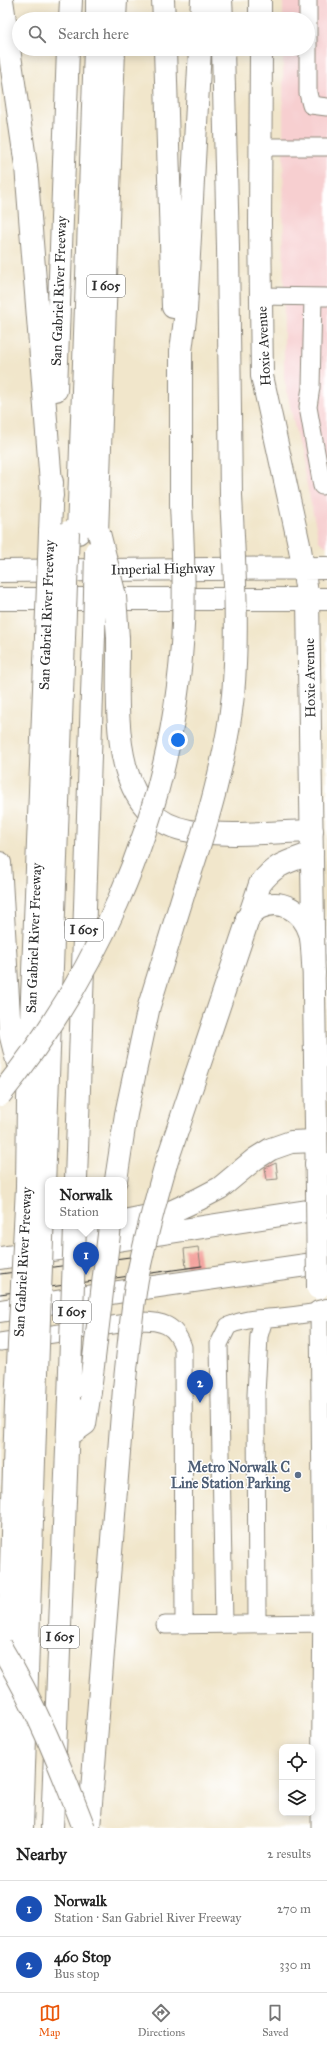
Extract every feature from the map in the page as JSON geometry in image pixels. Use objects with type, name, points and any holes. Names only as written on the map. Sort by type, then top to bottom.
[{"type":"main road","points":[[2,0],[26,166],[52,496]]},
{"type":"main road","points":[[70,12],[71,0]]},
{"type":"main road","points":[[97,0],[97,12]]},
{"type":"main road","points":[[115,12],[116,0]]},
{"type":"main road","points":[[163,0],[164,12]]},
{"type":"main road","points":[[201,12],[202,0]]},
{"type":"main road","points":[[221,0],[222,12]]},
{"type":"main road","points":[[260,0],[260,12]]},
{"type":"main road","name":"San Gabriel River Freeway","points":[[68,56],[52,496],[82,531],[70,636],[92,690],[77,1175]]},
{"type":"main road","points":[[82,531],[96,56]]},
{"type":"main road","name":"San Gabriel River Freeway","points":[[3,1828],[26,1401],[35,1186],[28,1100],[70,636],[82,531],[114,56]]},
{"type":"main road","points":[[165,56],[173,309],[181,351]]},
{"type":"main road","points":[[0,1095],[26,1063],[56,1017],[93,953],[123,891],[147,824],[165,760],[178,687],[183,629],[181,351],[186,311],[200,56]]},
{"type":"main road","points":[[117,1173],[134,1070],[147,1013],[207,823],[226,739],[232,696],[236,652],[231,495],[228,247],[223,56]]},
{"type":"main road","name":"Hoxie Avenue","points":[[260,56],[262,376],[304,567],[318,599],[312,853],[316,1141],[322,1164],[317,1190],[318,1288],[323,1311]]},
{"type":"main road","points":[[66,94],[82,140],[82,531],[115,596],[118,638],[119,711],[123,755],[128,778],[144,807],[158,820],[190,831],[246,833],[312,831]]},
{"type":"main road","name":"Imperial Highway","points":[[0,570],[327,568]]},
{"type":"main road","name":"Imperial Highway","points":[[0,598],[318,599]]},
{"type":"main road","points":[[35,1186],[70,636]]},
{"type":"main road","points":[[89,1828],[129,1332],[137,1280],[149,1227],[166,1164],[247,918],[260,884],[270,871],[283,863],[312,853]]},
{"type":"main road","points":[[0,863],[10,1033],[28,1100]]},
{"type":"main road","points":[[247,918],[258,908],[270,905],[281,905],[299,913],[305,921],[310,934],[314,973]]},
{"type":"main road","points":[[127,1220],[173,1211],[220,1188],[255,1159],[271,1150],[291,1142],[316,1141]]},
{"type":"main road","points":[[0,1258],[327,1208]]},
{"type":"main road","name":"I 605","points":[[52,1828],[68,1441],[75,1229]]},
{"type":"main road","points":[[0,1245],[85,1229]]},
{"type":"main road","points":[[34,1828],[47,1466],[68,1441],[85,1424],[110,1229]]},
{"type":"main road","points":[[0,1311],[327,1262]]},
{"type":"main road","points":[[22,1828],[26,1401]]},
{"type":"main road","points":[[0,1646],[35,1708],[60,1764],[84,1828]]},
{"type":"lane","points":[[308,0],[308,12]]},
{"type":"lane","points":[[308,56],[308,93],[311,105],[327,108]]},
{"type":"lane","points":[[260,147],[327,147]]},
{"type":"lane","points":[[261,296],[320,297],[319,370],[311,387],[308,407],[322,486]]},
{"type":"lane","points":[[224,1624],[219,1344],[228,1326],[246,1319],[264,1319],[323,1311],[322,1588],[324,1623],[320,1828]]},
{"type":"lane","points":[[257,1624],[256,1395],[259,1336],[264,1319]]},
{"type":"lane","points":[[0,1342],[139,1321],[154,1321],[165,1324],[173,1329],[180,1337],[183,1347],[184,1624]]},
{"type":"lane","points":[[165,1624],[324,1623]]},
{"type":"shaded area","points":[[283,0],[327,0],[327,547],[319,541],[284,378],[283,56],[315,56],[315,12],[283,12]]},
{"type":"building","points":[[276,1163],[278,1179],[267,1180],[265,1168]]},
{"type":"building","points":[[198,1247],[201,1266],[186,1268],[184,1249]]},
{"type":"tram line","points":[[0,1274],[130,1257]]},
{"type":"tram line","points":[[0,1294],[202,1266]]},
{"type":"place","name":"Norwalk","points":[[86,1275]]},
{"type":"place","name":"460 Stop","points":[[200,1403]]},
{"type":"place","name":"Metro Norwalk C Line Station Parking","points":[[298,1475]]}]
